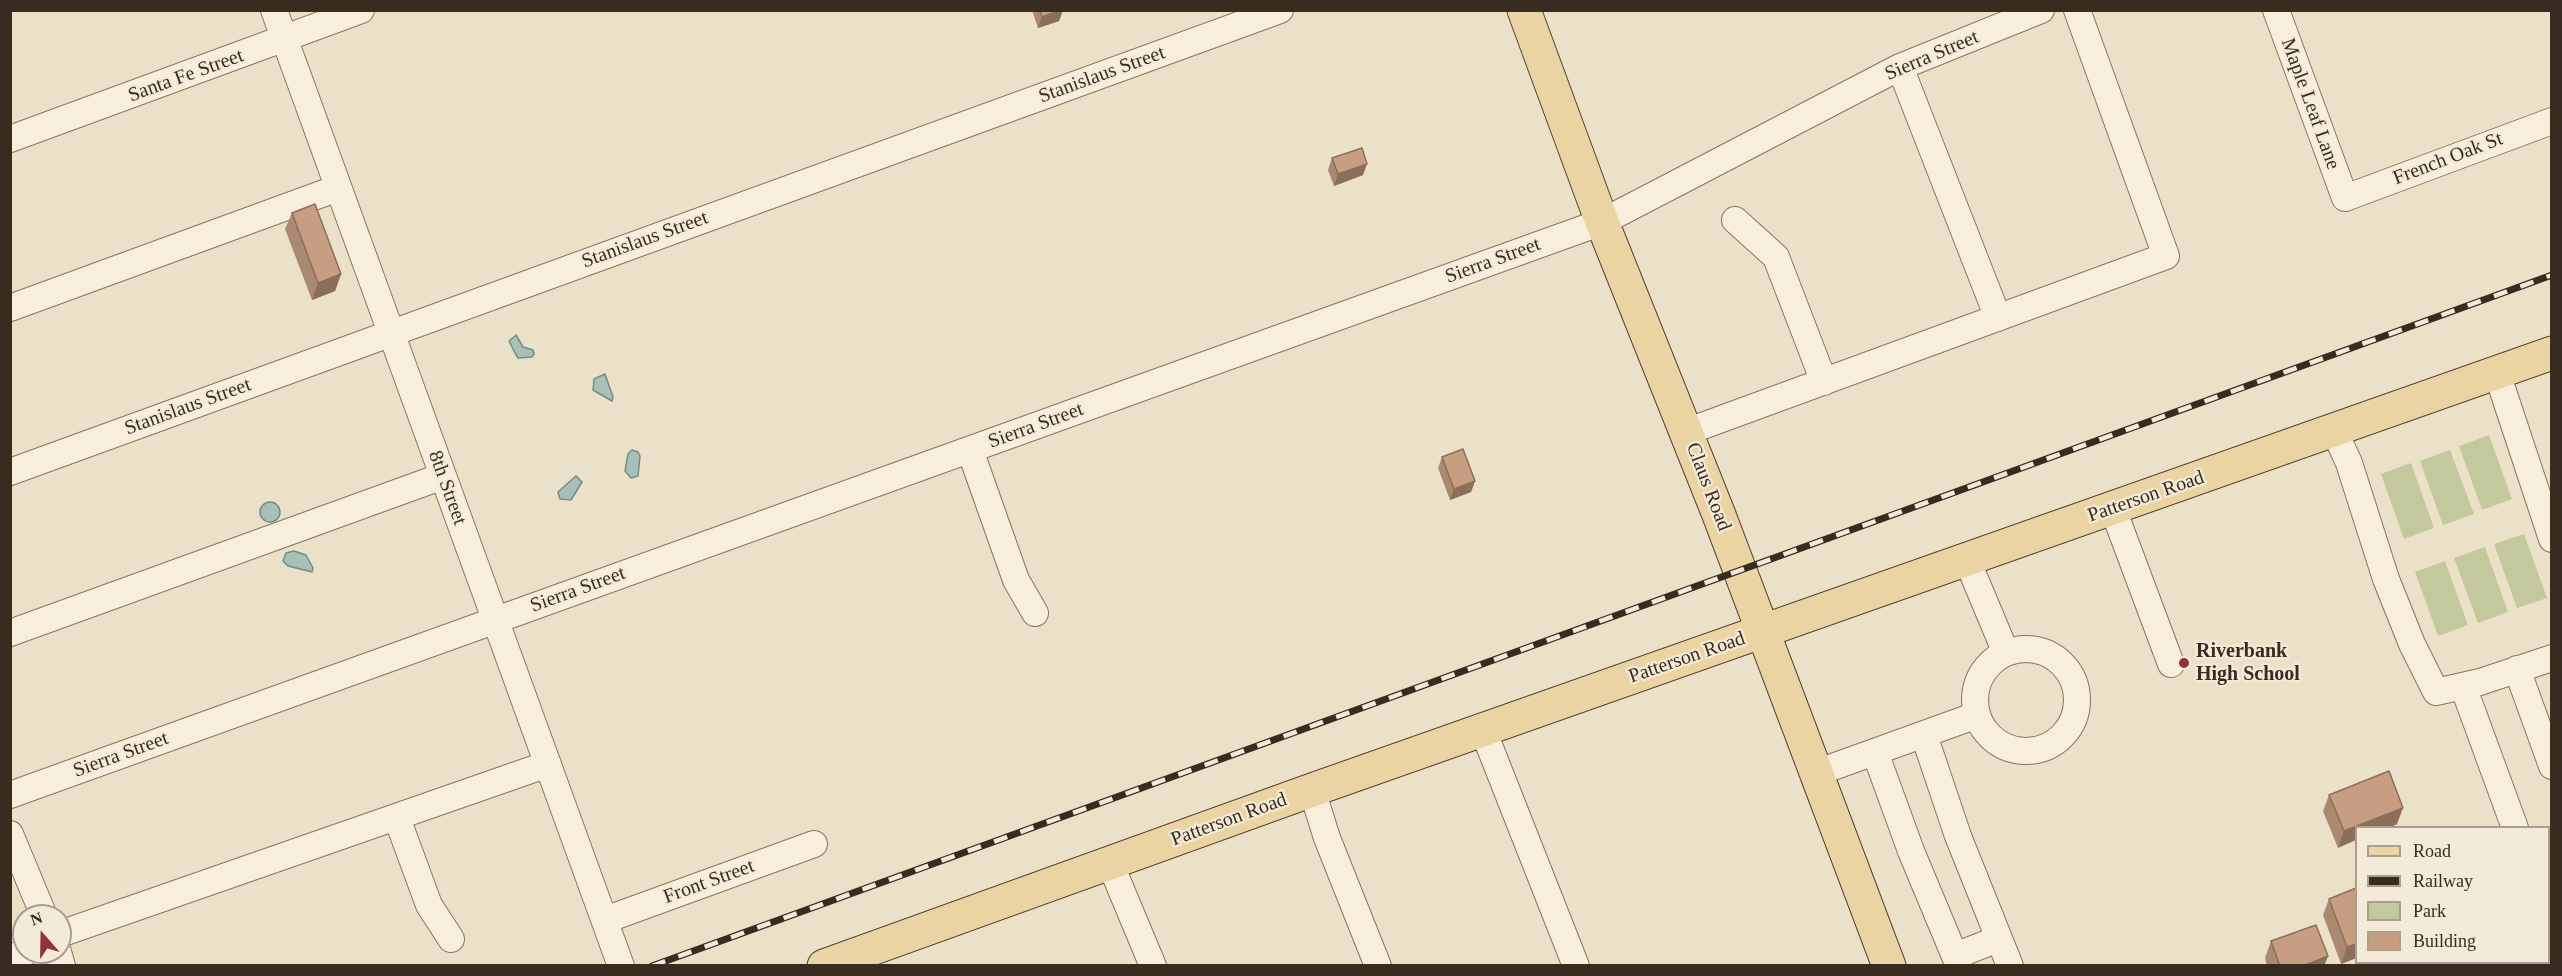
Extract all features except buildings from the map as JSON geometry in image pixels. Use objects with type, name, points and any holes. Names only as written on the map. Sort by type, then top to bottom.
[{"type":"main road","name":"Claus Road","points":[[1524,10],[1602,222],[1686,432],[1889,966]]},
{"type":"main road","name":"Patterson Road","points":[[824,966],[1312,790],[2552,353]]},
{"type":"street","name":"8th Street","points":[[274,10],[621,966]]},
{"type":"street","name":"Santa Fe Street","points":[[10,139],[361,10]]},
{"type":"street","name":"Stanislaus Street","points":[[10,472],[1280,10]]},
{"type":"street","name":"Sierra Street","points":[[10,795],[1602,222],[1900,67],[2041,10]]},
{"type":"street","points":[[1686,432],[2166,256],[2077,10]]},
{"type":"street","name":"Maple Leaf Lane","points":[[2276,10],[2344,198]]},
{"type":"street","points":[[1900,67],[1998,318]]},
{"type":"street","name":"French Oak St","points":[[2344,198],[2552,121]]},
{"type":"street","points":[[10,308],[338,188]]},
{"type":"street","points":[[1735,220],[1776,257],[1824,382]]},
{"type":"street","points":[[2497,373],[2552,539]]},
{"type":"street","points":[[2334,430],[2349,463],[2386,579],[2412,644],[2436,692],[2463,686],[2552,658]]},
{"type":"street","points":[[970,450],[1016,580],[1035,613]]},
{"type":"street","points":[[10,633],[443,476]]},
{"type":"street","points":[[2113,509],[2171,664]]},
{"type":"street","points":[[1967,560],[2006,653]]},
{"type":"street","points":[[2029,648],[2045,652],[2059,660],[2070,672],[2076,688],[2078,704],[2073,721],[2063,735],[2049,746],[2032,751],[2014,750],[1998,743],[1985,731],[1977,715],[1975,699],[1977,683],[1985,668],[1997,657],[2006,653],[2029,648]]},
{"type":"street","points":[[2517,669],[2552,766]]},
{"type":"street","points":[[2463,686],[2514,826]]},
{"type":"street","points":[[1816,773],[1977,715]]},
{"type":"street","points":[[1483,730],[1576,966]]},
{"type":"street","points":[[1924,735],[1958,836],[2010,966]]},
{"type":"street","points":[[1875,752],[1911,851],[1957,961],[1998,939]]},
{"type":"street","points":[[72,930],[548,764]]},
{"type":"street","points":[[1312,790],[1326,838],[1378,966]]},
{"type":"street","points":[[397,818],[429,905],[451,939]]},
{"type":"street","points":[[10,834],[39,904]]},
{"type":"street","name":"Front Street","points":[[605,920],[814,844]]},
{"type":"street","points":[[1110,863],[1153,966]]},
{"type":"green space","points":[[2489,435],[2512,499],[2482,510],[2459,446]]},
{"type":"green space","points":[[2450,450],[2474,514],[2443,525],[2420,461]]},
{"type":"green space","points":[[2411,463],[2434,528],[2404,539],[2381,474]]},
{"type":"green space","points":[[2524,534],[2547,598],[2517,608],[2494,544]]},
{"type":"green space","points":[[2485,547],[2508,612],[2478,623],[2454,558]]},
{"type":"green space","points":[[2445,561],[2468,625],[2438,636],[2415,572]]},
{"type":"water","points":[[516,335],[523,347],[533,350],[532,357],[518,358],[509,341]]},
{"type":"water","points":[[605,374],[613,397],[612,401],[593,390],[594,379]]},
{"type":"water","points":[[632,450],[638,452],[640,456],[638,476],[631,478],[625,471],[628,454]]},
{"type":"water","points":[[576,476],[582,482],[571,500],[560,499],[558,492]]},
{"type":"water","points":[[266,502],[274,502],[280,508],[280,516],[274,522],[266,522],[260,516],[260,508]]},
{"type":"water","points":[[294,551],[306,555],[313,568],[312,572],[288,566],[283,561],[286,553]]},
{"type":"railway","points":[[652,966],[2552,275]]},
{"type":"place","name":"Riverbank High School","points":[[2184,663]]}]
